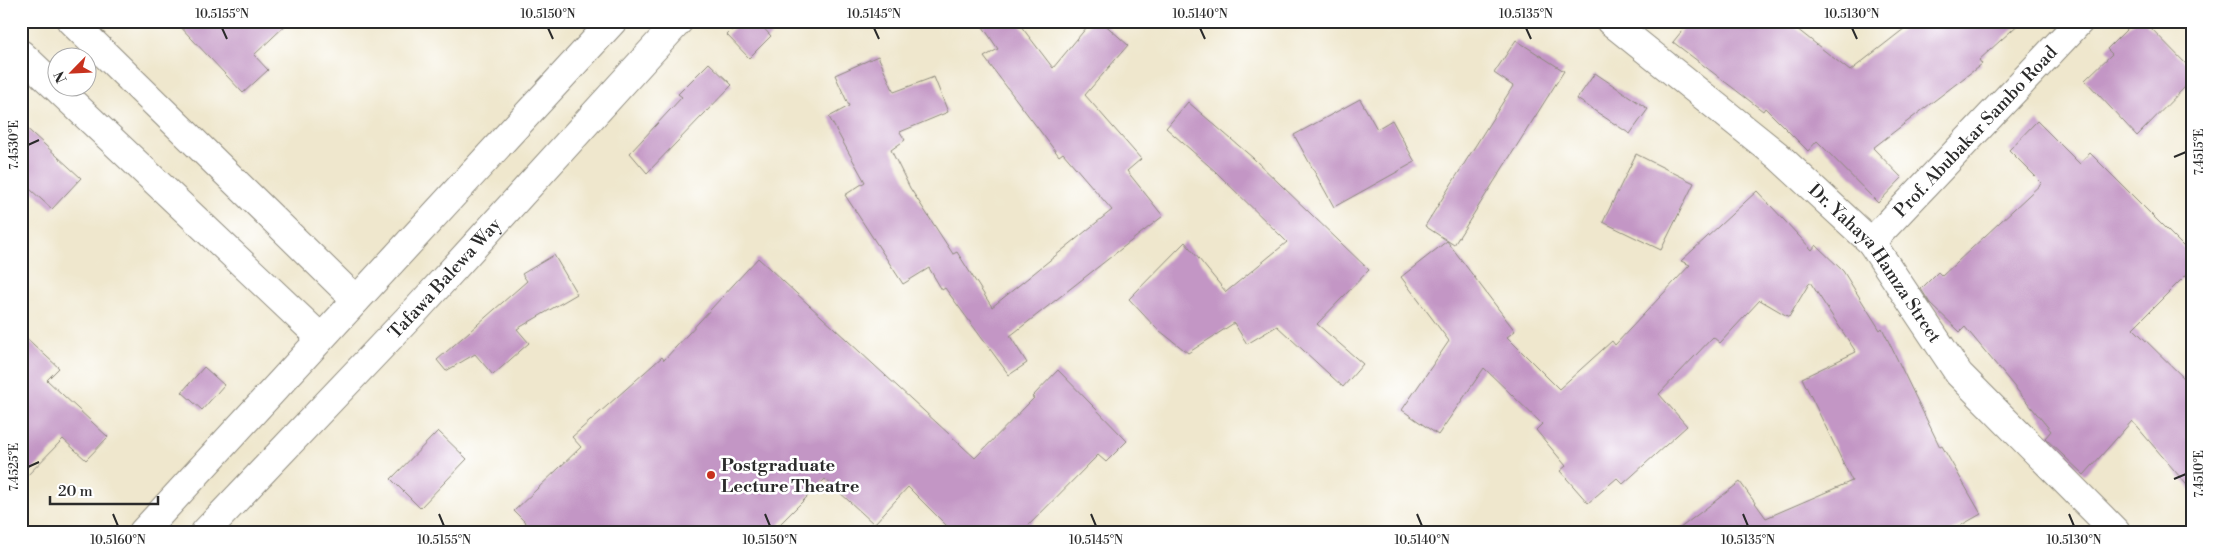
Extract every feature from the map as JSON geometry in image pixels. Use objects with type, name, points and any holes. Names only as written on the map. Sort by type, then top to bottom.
[{"type":"street","points":[[71,21],[356,300]]},
{"type":"street","points":[[144,532],[613,21]]},
{"type":"street","name":"Tafawa Balewa Way","points":[[205,532],[418,308],[679,21]]},
{"type":"street","name":"Dr. Yahaya Hamza Street","points":[[1610,21],[1776,155],[1872,242],[1959,374],[2116,532]]},
{"type":"street","name":"Prof. Abubakar Sambo Road","points":[[1872,242],[2080,21]]},
{"type":"street","points":[[21,54],[321,338]]},
{"type":"building","points":[[175,21],[290,21],[254,55],[268,70],[243,93]]},
{"type":"building","points":[[741,21],[757,21],[771,36],[749,58],[727,35]]},
{"type":"building","points":[[979,21],[1017,21],[1053,68],[1092,21],[1101,21],[1128,45],[1085,95],[1141,159],[1127,171],[1163,216],[1010,336],[1027,363],[1009,375],[945,288],[942,290],[929,268],[903,284],[845,195],[865,182],[829,117],[849,106],[835,75],[878,56],[894,92],[934,77],[948,112],[900,132],[905,140],[891,150],[910,188],[953,254],[957,252],[992,307],[1112,210],[1063,153],[1059,156],[984,57],[998,49]]},
{"type":"building","points":[[1690,21],[1787,21],[1850,71],[1914,21],[2022,21],[1979,60],[1982,64],[1873,148],[1902,178],[1878,203],[1817,141],[1808,151],[1765,108],[1763,111],[1673,42]]},
{"type":"building","points":[[2135,21],[2144,21],[2192,70],[2192,80],[2137,136],[2085,80],[2112,54],[2107,49]]},
{"type":"building","points":[[1516,40],[1564,71],[1454,245],[1425,226],[1513,86],[1494,73]]},
{"type":"building","points":[[709,63],[732,85],[647,173],[630,153],[682,97],[678,94]]},
{"type":"building","points":[[1595,73],[1648,109],[1630,134],[1577,99]]},
{"type":"building","points":[[1360,99],[1377,129],[1392,120],[1415,162],[1334,207],[1294,135]]},
{"type":"building","points":[[1188,102],[1253,158],[1369,270],[1317,324],[1363,364],[1343,387],[1277,326],[1247,344],[1234,323],[1188,353],[1155,327],[1129,299],[1185,242],[1226,292],[1287,242],[1216,172],[1166,128]]},
{"type":"building","points":[[2037,121],[2080,164],[2090,153],[2192,255],[2192,269],[2133,328],[2192,386],[2192,491],[2132,421],[2084,475],[2045,438],[2051,431],[1965,327],[1960,332],[1930,303],[1921,289],[1938,272],[1942,276],[2042,183],[2009,150]]},
{"type":"building","points":[[21,123],[81,178],[52,209],[21,181]]},
{"type":"building","points":[[1636,154],[1694,183],[1661,250],[1603,222]]},
{"type":"building","points":[[1757,191],[1812,250],[1816,245],[1843,271],[1880,330],[1882,328],[1940,447],[1942,446],[1981,514],[1949,532],[1675,532],[1740,482],[1766,518],[1852,481],[1802,378],[1856,352],[1810,282],[1789,317],[1760,300],[1720,343],[1713,337],[1659,394],[1687,426],[1623,484],[1617,478],[1588,503],[1560,471],[1566,466],[1536,430],[1542,424],[1484,368],[1438,435],[1402,410],[1449,341],[1401,277],[1447,241],[1515,331],[1507,337],[1559,389],[1612,341],[1615,345],[1690,265],[1681,261]]},
{"type":"building","points":[[554,255],[577,294],[517,329],[529,343],[493,375],[475,354],[446,371],[437,360],[527,281],[522,274]]},
{"type":"building","points":[[758,258],[975,458],[1034,398],[1032,397],[1058,370],[1127,441],[1106,462],[1098,455],[1022,532],[953,532],[908,487],[874,524],[825,479],[772,532],[535,532],[514,511],[581,447],[572,437],[662,357],[664,360]]},
{"type":"building","points":[[21,333],[59,368],[47,380],[108,437],[86,460],[63,439],[21,482]]},
{"type":"building","points":[[204,367],[224,385],[202,410],[182,392]]},
{"type":"building","points":[[438,431],[467,459],[420,508],[391,479]]},
{"type":"place","name":"Postgraduate Lecture Theatre","points":[[711,475]]}]
